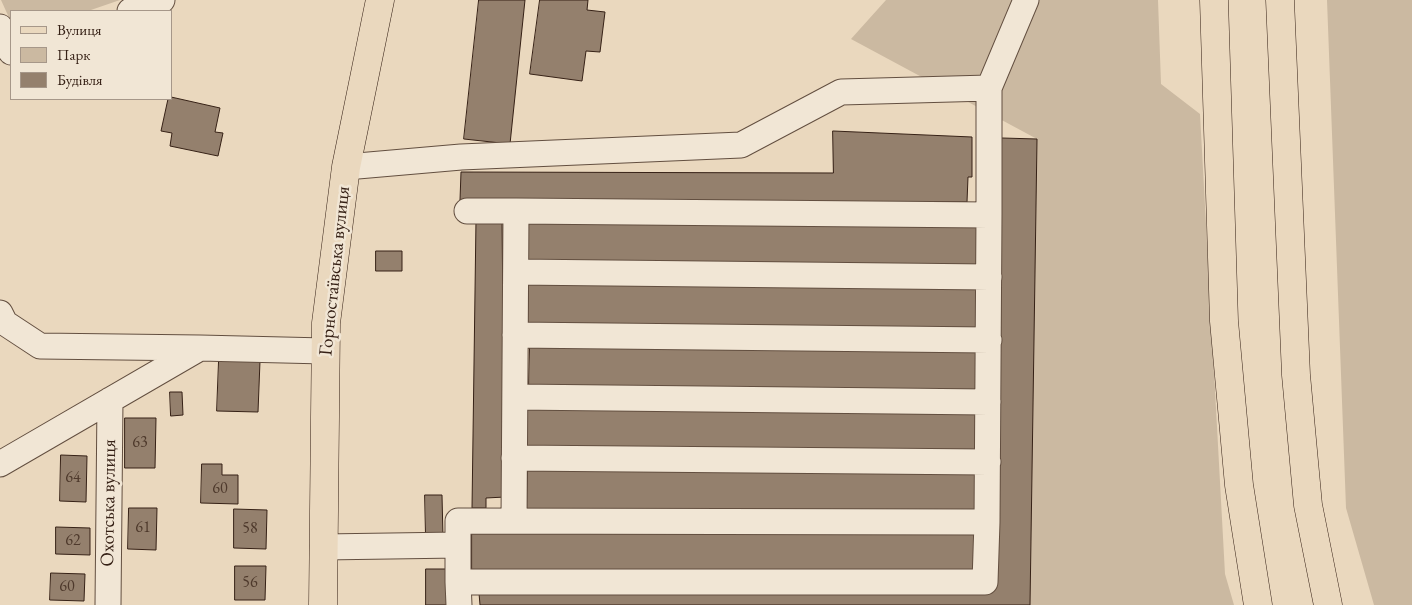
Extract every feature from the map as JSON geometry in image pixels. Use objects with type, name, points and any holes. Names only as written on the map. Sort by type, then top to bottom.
[{"type":"main road","name":"Горностаївська вулиця","points":[[323,605],[326,323],[346,167],[380,0]]},
{"type":"main road","points":[[1214,0],[1224,321],[1239,485],[1258,605]]},
{"type":"main road","points":[[1280,0],[1296,375],[1308,505],[1328,605]]},
{"type":"street","points":[[133,10],[162,0]]},
{"type":"street","points":[[987,522],[458,521],[458,594],[985,582],[987,522],[988,462],[989,340],[989,88],[1026,0]]},
{"type":"street","points":[[0,28],[10,51]]},
{"type":"street","points":[[346,167],[461,157],[741,145],[841,92],[989,88]]},
{"type":"street","points":[[467,211],[990,215]]},
{"type":"street","points":[[514,522],[516,211]]},
{"type":"street","points":[[516,272],[989,277]]},
{"type":"street","points":[[0,313],[5,323],[40,346],[325,351]]},
{"type":"street","points":[[515,335],[989,340]]},
{"type":"street","points":[[0,464],[200,348]]},
{"type":"street","points":[[515,397],[988,402]]},
{"type":"street","name":"Охотська вулиця","points":[[108,605],[110,400]]},
{"type":"street","points":[[514,458],[988,462]]},
{"type":"street","points":[[323,547],[458,545]]},
{"type":"green space","points":[[1,0],[120,0],[91,10],[10,10],[10,20]]},
{"type":"green space","points":[[886,0],[1158,0],[1161,84],[1200,114],[1225,574],[1234,605],[1030,605],[1037,139],[851,39]]},
{"type":"green space","points":[[1327,0],[1412,0],[1412,605],[1374,605],[1346,508]]},
{"type":"building","points":[[479,0],[525,0],[510,144],[464,139]]},
{"type":"building","points":[[540,0],[588,0],[587,10],[605,12],[600,52],[586,51],[582,81],[530,74]]},
{"type":"building","points":[[172,97],[220,108],[215,132],[223,133],[218,156],[170,146],[172,133],[161,131],[168,100],[172,100]]},
{"type":"building","points":[[833,131],[972,137],[972,177],[968,177],[967,202],[460,200],[461,172],[833,173]]},
{"type":"building","points":[[1002,138],[1037,139],[1030,605],[480,605],[479,593],[993,591]]},
{"type":"building","points":[[502,219],[505,497],[486,498],[486,508],[472,508],[476,220]]},
{"type":"building","points":[[527,220],[986,223],[986,266],[527,263]]},
{"type":"building","points":[[376,251],[402,251],[402,271],[376,271]]},
{"type":"building","points":[[529,281],[981,287],[981,329],[528,323]]},
{"type":"building","points":[[530,343],[980,348],[979,390],[529,385]]},
{"type":"building","points":[[219,360],[260,361],[258,412],[217,411]]},
{"type":"building","points":[[170,392],[182,392],[183,415],[171,416]]},
{"type":"building","points":[[528,405],[977,410],[976,453],[527,449]]},
{"type":"building","points":[[125,418],[156,418],[155,468],[125,468]]},
{"type":"building","points":[[61,455],[87,456],[86,502],[60,501]]},
{"type":"building","points":[[202,464],[222,464],[222,475],[238,475],[238,504],[201,503]]},
{"type":"building","points":[[528,464],[978,470],[978,515],[527,509]]},
{"type":"building","points":[[425,495],[442,495],[443,538],[426,538]]},
{"type":"building","points":[[129,508],[157,508],[156,550],[128,549]]},
{"type":"building","points":[[234,509],[267,510],[266,549],[234,548]]},
{"type":"building","points":[[56,527],[90,528],[90,555],[56,554]]},
{"type":"building","points":[[472,529],[976,532],[976,574],[472,572]]},
{"type":"building","points":[[235,566],[266,566],[265,600],[235,600]]},
{"type":"building","points":[[426,569],[449,569],[449,605],[426,605]]},
{"type":"building","points":[[51,573],[85,574],[84,601],[50,600]]}]
